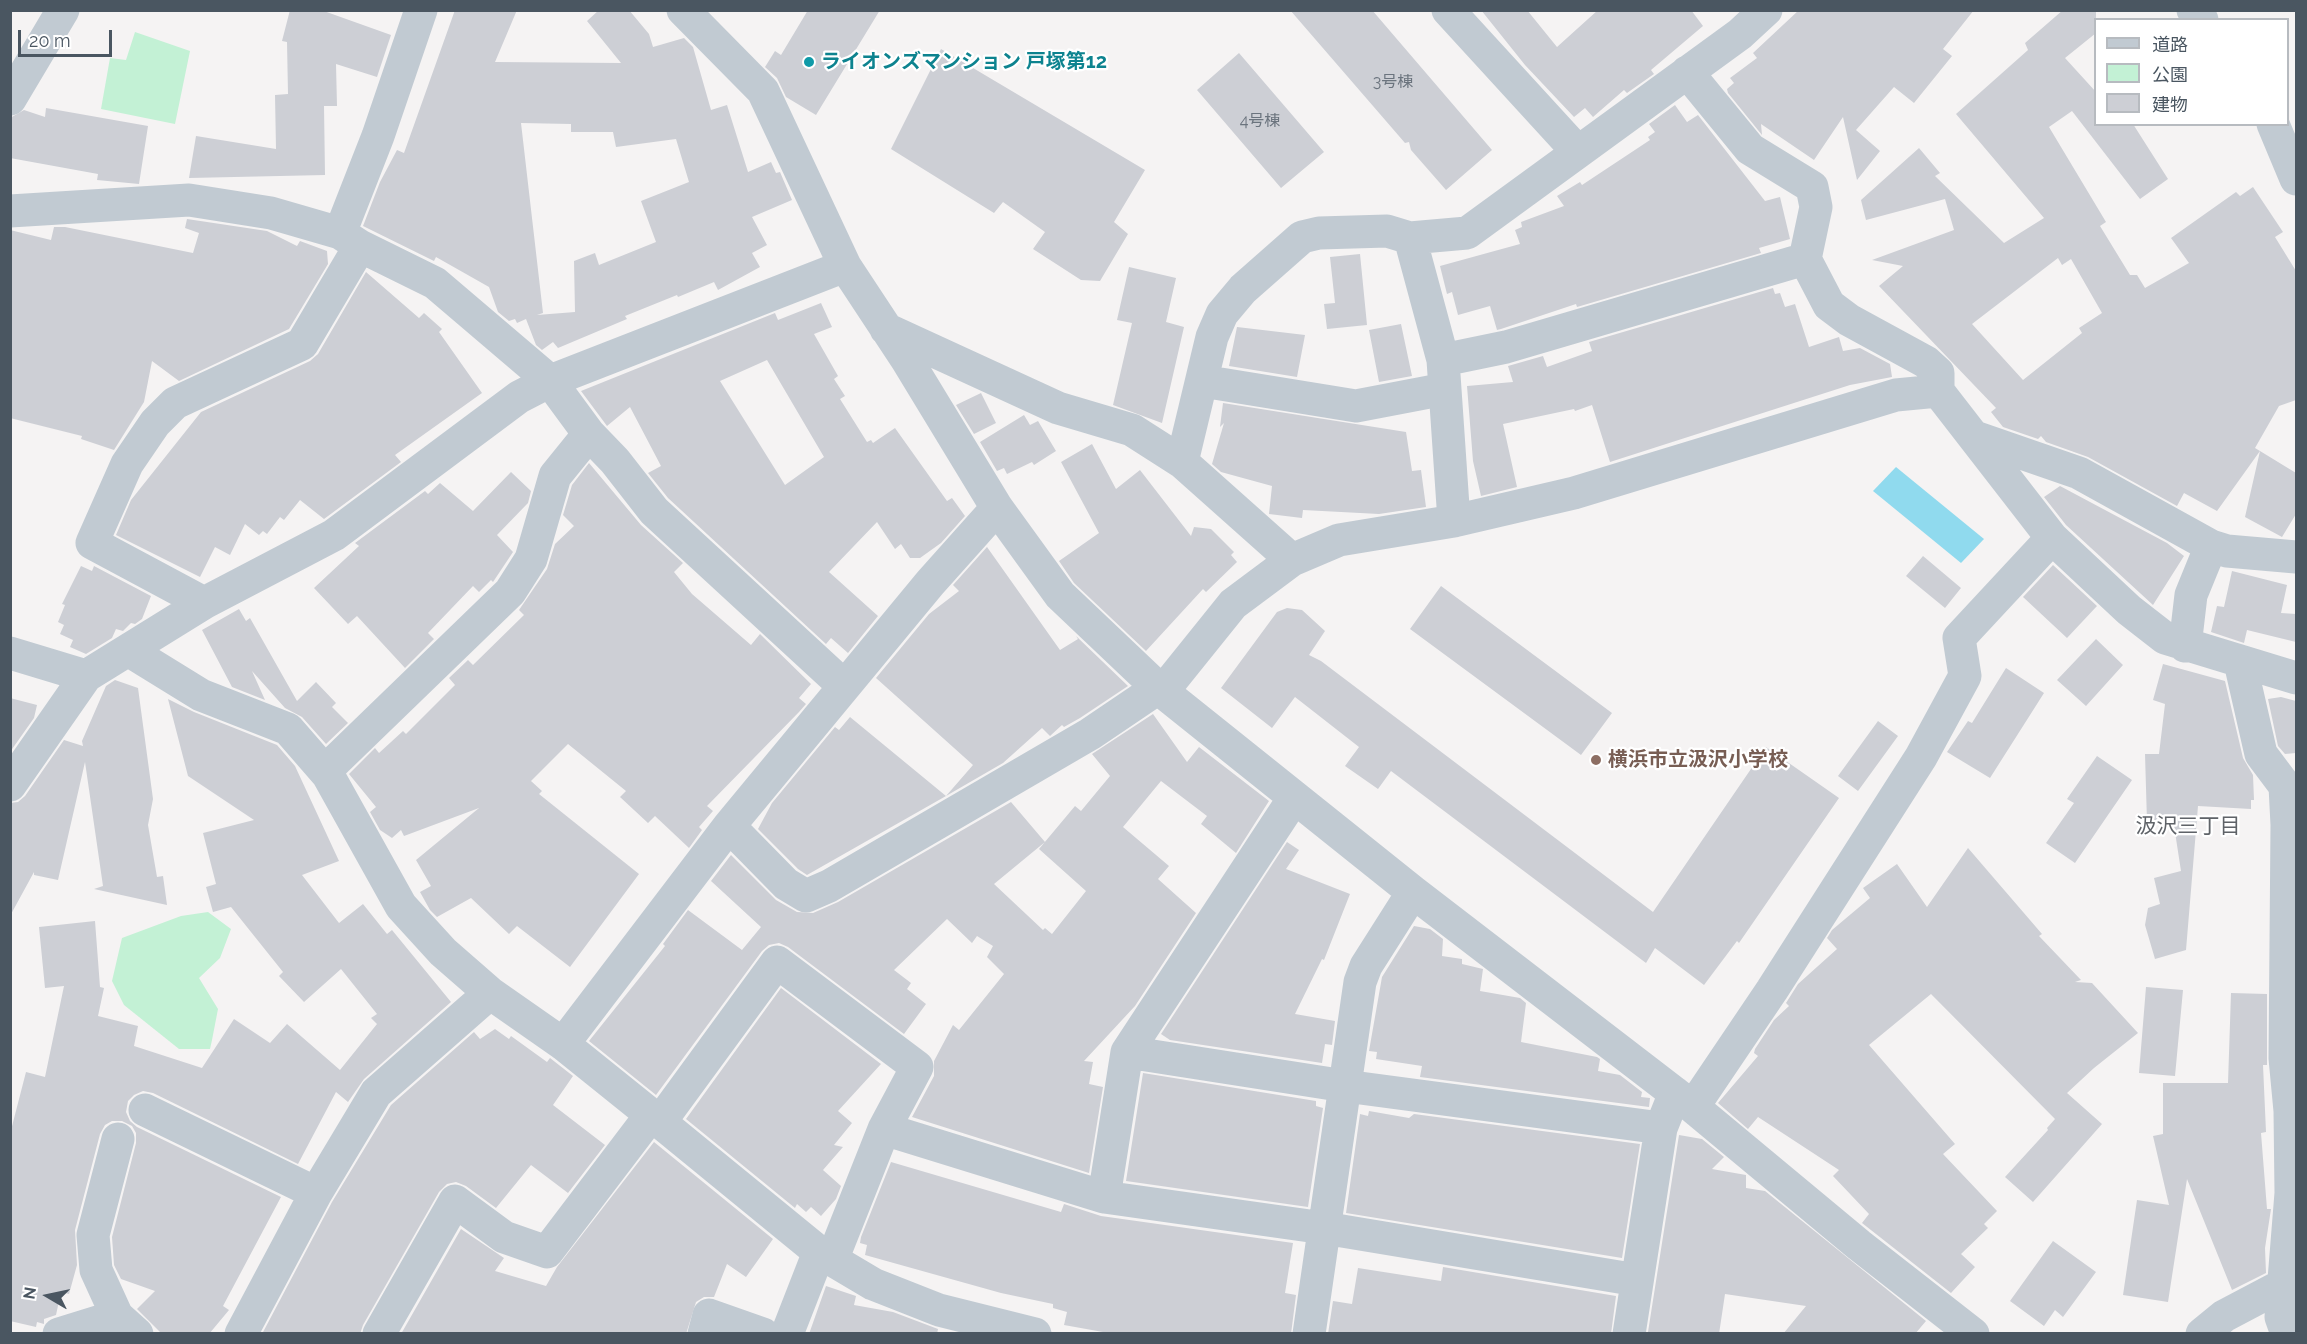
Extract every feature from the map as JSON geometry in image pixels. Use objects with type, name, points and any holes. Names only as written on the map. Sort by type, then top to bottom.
[{"type":"street","points":[[204,603],[92,543],[127,464],[154,423],[175,402],[302,344],[350,239],[378,136],[421,10]]},
{"type":"street","points":[[683,10],[763,91],[845,266],[997,508],[1059,595],[1160,690],[1413,892],[1684,1100],[1859,1245],[1973,1334]]},
{"type":"street","points":[[1448,10],[1578,152]]},
{"type":"street","points":[[1182,462],[1212,337],[1222,314],[1243,289],[1302,237],[1319,233],[1387,231],[1410,238],[1467,233],[1740,34],[1766,10]]},
{"type":"street","points":[[10,99],[51,15]]},
{"type":"street","points":[[1688,72],[1750,149],[1812,187],[1815,207],[1805,260],[1829,305],[1849,320],[1926,362],[1938,373],[1938,391],[1976,437],[2052,538],[2129,609],[2165,638],[2185,646],[2296,678]]},
{"type":"street","points":[[2274,126],[2296,179]]},
{"type":"street","points":[[10,211],[189,200],[271,213],[350,239],[435,283],[550,381],[589,434],[615,460],[654,511],[844,686]]},
{"type":"street","points":[[1410,238],[1444,374],[1454,521]]},
{"type":"street","points":[[1202,381],[1356,406],[1444,374],[1506,347],[1805,260]]},
{"type":"street","points":[[10,785],[86,676],[204,603],[334,536],[519,397],[550,381],[845,266]]},
{"type":"street","points":[[886,329],[1058,408],[1132,430],[1182,462],[1292,560]]},
{"type":"street","points":[[729,826],[786,884],[806,897],[829,886],[1090,734],[1160,690],[1233,603],[1292,560],[1339,540],[1454,521],[1574,493],[1896,395],[1938,391]]},
{"type":"street","points":[[326,771],[510,592],[531,559],[555,476],[589,434]]},
{"type":"street","points":[[1976,437],[2079,473],[2211,546],[2227,551],[2296,557]]},
{"type":"street","points":[[563,1044],[729,826],[844,686],[997,508]]},
{"type":"street","points":[[1629,1334],[1661,1128],[1772,990],[1921,757],[1965,676],[1959,639],[2052,538]]},
{"type":"street","points":[[2185,646],[2191,595],[2211,546]]},
{"type":"street","points":[[128,650],[201,695],[288,729],[326,771],[401,906],[443,952],[490,993],[563,1044],[825,1256],[873,1284],[939,1310],[1035,1334]]},
{"type":"street","points":[[10,653],[86,676]]},
{"type":"street","points":[[2240,662],[2261,754],[2285,786],[2289,877],[2285,1058],[2293,1110],[2291,1280],[2281,1317],[2287,1334]]},
{"type":"street","points":[[1104,1197],[1127,1052],[1294,798]]},
{"type":"street","points":[[1309,1334],[1360,982],[1366,966],[1413,892]]},
{"type":"street","points":[[379,1334],[455,1201],[504,1237],[547,1252],[656,1118],[777,962],[916,1067],[884,1128],[787,1334]]},
{"type":"street","points":[[241,1334],[316,1192],[376,1093],[490,993]]},
{"type":"street","points":[[1127,1052],[1345,1086],[1661,1128]]},
{"type":"street","points":[[145,1110],[316,1192]]},
{"type":"street","points":[[884,1128],[1104,1197],[1324,1228],[1637,1280]]},
{"type":"street","points":[[59,1334],[127,1325],[96,1270],[93,1236],[118,1139]]},
{"type":"street","points":[[2202,1334],[2224,1316],[2291,1280]]},
{"type":"street","points":[[704,1334],[709,1315],[763,1334]]},
{"type":"green space","points":[[135,32],[190,51],[175,124],[101,109],[110,58],[126,60]]},
{"type":"green space","points":[[208,912],[231,929],[220,958],[199,978],[218,1009],[212,1040],[210,1049],[179,1049],[124,1005],[112,981],[122,938],[181,916]]},
{"type":"water","points":[[1896,467],[1984,539],[1961,563],[1873,491]]},
{"type":"building","points":[[290,10],[321,10],[391,35],[377,77],[336,64],[337,106],[324,106],[325,175],[189,178],[196,136],[276,149],[275,95],[288,94],[287,42],[282,41]]},
{"type":"building","points":[[455,10],[517,10],[495,62],[621,63],[587,21],[599,10],[629,10],[649,34],[653,47],[684,38],[693,47],[711,110],[727,105],[748,172],[771,162],[776,173],[780,172],[792,200],[752,217],[767,245],[752,253],[760,267],[718,290],[714,282],[625,316],[627,319],[558,348],[553,342],[542,350],[536,345],[526,319],[517,323],[515,319],[509,321],[498,312],[489,287],[436,257],[434,261],[363,226],[380,182],[397,150],[404,153]],"holes":[[[521,123],[571,124],[571,132],[613,132],[616,147],[676,139],[689,182],[641,201],[656,242],[599,265],[595,253],[574,261],[575,312],[537,315],[543,313]]]},
{"type":"building","name":"ライオンズマンション 戸塚第12","points":[[808,10],[880,10],[816,115],[786,97],[777,78],[765,67],[775,51],[781,55]]},
{"type":"building","points":[[1290,10],[1372,10],[1492,150],[1446,190],[1411,150],[1409,142],[1405,143]]},
{"type":"building","points":[[1481,10],[1527,10],[1557,47],[1598,10],[1691,10],[1703,26],[1651,70],[1654,74],[1627,93],[1624,90],[1593,117],[1585,108],[1574,117],[1525,65]]},
{"type":"building","points":[[1799,10],[1974,10],[1943,49],[1952,56],[1914,103],[1894,87],[1856,130],[1880,151],[1857,180],[1843,117],[1814,160],[1761,124],[1762,135],[1728,93],[1727,89],[1734,83],[1730,78],[1757,58],[1753,53]]},
{"type":"building","points":[[2063,10],[2096,10],[2094,35],[2065,58],[2094,90],[2094,126],[2134,126],[2168,179],[2140,199],[2072,111],[2049,127],[2106,222],[2100,226],[2130,275],[2137,275],[2145,288],[2189,263],[2171,238],[2236,192],[2240,196],[2253,187],[2283,232],[2275,237],[2296,271],[2296,400],[2279,406],[2255,448],[2260,451],[2217,511],[2184,493],[2177,506],[2088,457],[2046,442],[2041,436],[2038,439],[2003,427],[1991,412],[1996,408],[1879,286],[1903,266],[1872,260],[1954,230],[1945,199],[1866,220],[1861,200],[1919,148],[1940,173],[1935,176],[2004,243],[2044,218],[1956,114],[2028,50],[2025,43]],"holes":[[[2058,258],[2062,265],[2071,259],[2102,313],[2079,328],[2082,333],[2023,380],[1972,324]]]},
{"type":"building","points":[[941,49],[1145,170],[1114,222],[1128,234],[1100,281],[1081,280],[1033,249],[1045,232],[1003,202],[994,213],[891,149]]},
{"type":"building","points":[[1239,53],[1324,152],[1281,188],[1197,90]]},
{"type":"building","points":[[1675,105],[1687,122],[1698,115],[1765,201],[1780,197],[1790,239],[1759,248],[1761,253],[1577,307],[1576,304],[1497,330],[1490,306],[1458,315],[1452,292],[1447,294],[1440,266],[1520,244],[1515,230],[1522,227],[1521,222],[1564,206],[1557,196],[1580,182],[1582,185],[1650,140],[1648,137],[1655,132],[1649,124]]},
{"type":"building","points":[[46,108],[148,126],[139,184],[97,180],[98,174],[10,158],[10,118],[24,110],[45,117]]},
{"type":"building","points":[[187,219],[267,231],[297,246],[300,241],[327,251],[328,264],[289,329],[179,381],[152,361],[144,402],[114,450],[81,439],[82,436],[10,418],[10,230],[51,240],[54,227],[65,227],[193,253],[199,233],[185,228]]},
{"type":"building","points":[[1360,254],[1367,325],[1327,329],[1324,304],[1335,303],[1330,257]]},
{"type":"building","points":[[1129,267],[1176,278],[1166,322],[1184,327],[1162,423],[1113,405],[1132,323],[1117,320]]},
{"type":"building","points":[[366,272],[419,318],[424,313],[442,329],[439,332],[482,393],[395,455],[401,462],[324,519],[300,500],[284,520],[280,517],[267,534],[263,531],[259,535],[245,524],[230,555],[215,547],[200,577],[116,535],[131,500],[201,412],[310,361],[318,354]]},
{"type":"building","points":[[1773,288],[1775,294],[1780,293],[1785,307],[1795,304],[1809,347],[1839,337],[1843,351],[1860,348],[1890,364],[1892,377],[1850,385],[1610,462],[1592,405],[1575,411],[1574,409],[1503,424],[1517,487],[1481,496],[1473,461],[1467,386],[1513,382],[1508,366],[1543,356],[1547,367],[1592,351],[1589,342]]},
{"type":"building","points":[[821,303],[832,327],[814,334],[838,376],[834,379],[845,396],[840,399],[867,442],[871,440],[873,443],[895,428],[947,501],[952,498],[965,516],[941,543],[920,558],[910,558],[901,544],[895,549],[877,522],[829,572],[878,616],[848,653],[831,638],[826,644],[668,498],[648,473],[661,466],[630,407],[607,426],[581,391],[775,313],[778,320]],"holes":[[[767,360],[824,457],[785,485],[720,381]]]},
{"type":"building","points":[[1401,324],[1412,376],[1379,382],[1369,330]]},
{"type":"building","points":[[1237,327],[1305,335],[1297,377],[1229,366]]},
{"type":"building","points":[[981,393],[996,423],[974,434],[956,405]]},
{"type":"building","points":[[1223,403],[1406,432],[1412,471],[1421,470],[1426,507],[1379,514],[1303,510],[1302,518],[1269,514],[1272,486],[1221,472],[1212,464],[1224,423],[1220,427]]},
{"type":"building","points":[[1024,415],[1030,425],[1038,421],[1056,451],[1034,465],[1032,462],[1007,474],[1004,468],[997,471],[980,442]]},
{"type":"building","points":[[1092,444],[1116,489],[1140,470],[1191,536],[1194,527],[1211,529],[1234,552],[1231,555],[1237,562],[1206,592],[1203,589],[1146,651],[1074,583],[1059,561],[1099,533],[1061,462]]},
{"type":"building","points":[[2260,451],[2296,473],[2296,514],[2282,537],[2245,517]]},
{"type":"building","points":[[589,463],[641,525],[683,563],[674,572],[692,594],[751,645],[760,634],[811,684],[799,698],[806,704],[707,806],[713,811],[699,827],[702,830],[689,848],[655,816],[648,823],[620,797],[626,791],[568,744],[531,781],[542,791],[539,794],[639,874],[570,967],[517,926],[509,934],[471,898],[437,917],[430,910],[420,892],[431,886],[416,860],[479,808],[404,836],[401,830],[392,838],[380,830],[370,812],[376,807],[349,774],[375,748],[379,753],[403,731],[406,734],[455,685],[449,678],[468,660],[473,665],[524,615],[519,610],[547,569],[555,544],[574,526],[563,515],[572,485]]},
{"type":"building","points":[[511,472],[531,491],[528,503],[497,535],[513,552],[493,582],[491,580],[479,592],[473,586],[428,633],[434,639],[405,668],[357,616],[348,624],[314,588],[359,546],[355,543],[425,491],[428,494],[440,483],[473,511]]},
{"type":"building","points":[[2060,486],[2167,543],[2184,556],[2153,605],[2066,525],[2044,497]]},
{"type":"building","points":[[987,547],[1060,650],[1078,639],[1076,636],[1128,686],[1080,718],[1064,727],[1062,725],[1050,736],[1042,728],[1003,763],[946,796],[973,765],[876,678],[929,614],[959,591],[953,585]]},
{"type":"building","points":[[1923,556],[1961,588],[1945,608],[1906,576]]},
{"type":"building","points":[[2053,565],[2097,606],[2067,638],[2023,597]]},
{"type":"building","points":[[81,566],[92,571],[94,566],[151,596],[142,619],[135,624],[131,623],[123,631],[116,629],[112,638],[86,654],[70,647],[73,640],[60,634],[64,625],[58,622],[65,605],[62,604]]},
{"type":"building","points":[[2232,571],[2287,585],[2281,613],[2296,614],[2296,642],[2247,630],[2244,643],[2211,632],[2217,606],[2224,607]]},
{"type":"building","points":[[1441,586],[1612,713],[1581,755],[1410,629]]},
{"type":"building","points":[[1287,608],[1302,610],[1325,631],[1309,655],[1321,661],[1653,912],[1766,747],[1839,798],[1739,943],[1737,941],[1704,985],[1655,948],[1646,963],[1391,771],[1378,789],[1345,766],[1359,747],[1295,697],[1272,728],[1221,688],[1277,612]]},
{"type":"building","points":[[239,609],[246,621],[250,618],[297,701],[316,682],[336,703],[332,707],[348,723],[326,744],[302,717],[285,708],[252,671],[265,700],[232,687],[202,630]]},
{"type":"building","points":[[2096,639],[2123,665],[2086,706],[2057,680]]},
{"type":"building","points":[[2163,664],[2225,681],[2243,758],[2253,775],[2254,800],[2251,800],[2251,809],[2198,806],[2186,950],[2155,959],[2145,925],[2148,908],[2160,904],[2154,878],[2181,871],[2173,819],[2147,822],[2145,754],[2159,754],[2165,704],[2153,700]]},
{"type":"building","points":[[2006,668],[2044,693],[1990,778],[1947,752],[1968,721],[1972,723]]},
{"type":"building","points":[[115,680],[138,688],[153,799],[148,825],[157,877],[163,876],[167,905],[94,889],[103,886],[85,762],[58,880],[34,875],[34,872],[10,916],[10,803],[18,802],[25,796],[64,740],[83,746],[82,741],[106,686]]},
{"type":"building","points":[[2281,697],[2296,701],[2296,753],[2285,754],[2278,746],[2268,699]]},
{"type":"building","points":[[10,698],[37,705],[34,718],[10,752]]},
{"type":"building","points":[[168,699],[194,712],[277,745],[295,766],[339,861],[302,875],[339,923],[363,904],[387,934],[392,930],[451,1002],[364,1079],[348,1102],[336,1092],[298,1164],[153,1093],[143,1091],[128,1101],[126,1112],[130,1121],[137,1127],[281,1197],[223,1306],[229,1310],[209,1334],[162,1334],[137,1309],[155,1291],[121,1279],[114,1265],[112,1237],[136,1143],[136,1133],[132,1126],[122,1121],[112,1121],[105,1125],[100,1134],[75,1230],[77,1265],[69,1294],[61,1292],[56,1315],[44,1319],[44,1324],[37,1322],[36,1327],[10,1321],[10,1134],[26,1072],[45,1077],[64,986],[45,988],[39,927],[95,921],[100,987],[104,988],[98,1016],[138,1026],[134,1046],[202,1068],[234,1019],[270,1043],[287,1024],[340,1070],[377,1024],[371,1018],[377,1014],[341,969],[304,1002],[279,976],[283,972],[231,907],[213,912],[206,887],[216,884],[203,833],[254,820],[188,776]]},
{"type":"building","points":[[1153,714],[1187,762],[1199,747],[1269,801],[1236,853],[1201,824],[1207,816],[1161,781],[1123,827],[1169,866],[1158,879],[1196,913],[1135,1006],[1084,1061],[1093,1062],[1089,1084],[1103,1087],[1089,1173],[912,1117],[934,1076],[934,1061],[953,1025],[959,1030],[1004,974],[987,957],[993,946],[977,936],[972,943],[947,919],[894,970],[911,983],[907,989],[926,1004],[904,1034],[788,947],[779,943],[769,945],[762,951],[656,1095],[589,1041],[665,946],[663,944],[688,910],[742,950],[761,927],[711,881],[731,855],[776,900],[797,912],[813,913],[838,902],[1011,802],[1045,842],[1075,806],[1081,811],[1110,776],[1092,754]],"holes":[[[1045,842],[1039,849],[1086,891],[1052,934],[1045,928],[1043,930],[994,884]]]},
{"type":"building","points":[[850,717],[946,796],[807,875],[758,829],[772,803],[835,727],[839,730]]},
{"type":"building","points":[[1878,721],[1898,736],[1858,791],[1838,776]]},
{"type":"building","points":[[2097,756],[2132,780],[2075,863],[2046,843],[2074,803],[2067,799]]},
{"type":"building","points":[[1287,842],[1299,850],[1286,869],[1350,894],[1324,960],[1322,959],[1295,1014],[1335,1021],[1332,1045],[1325,1044],[1322,1063],[1170,1040],[1161,1034]]},
{"type":"building","points":[[1968,848],[2042,934],[2039,936],[2081,980],[2075,982],[2092,983],[2138,1033],[2067,1093],[2102,1124],[2033,1202],[2005,1177],[2048,1130],[2047,1128],[2055,1119],[1931,994],[1869,1045],[1955,1144],[1943,1154],[1997,1211],[1984,1224],[1988,1228],[1961,1254],[1975,1267],[1951,1293],[1862,1223],[1869,1214],[1833,1176],[1839,1170],[1758,1117],[1748,1129],[1718,1103],[1758,1056],[1754,1053],[1755,1049],[1774,1020],[1789,1006],[1786,1003],[1798,984],[1837,949],[1827,938],[1832,930],[1870,898],[1863,888],[1897,864],[1927,907]]},
{"type":"building","points":[[1414,926],[1430,929],[1443,939],[1442,956],[1462,959],[1462,964],[1483,969],[1480,991],[1520,998],[1526,1003],[1521,1042],[1597,1057],[1600,1059],[1598,1071],[1620,1075],[1642,1092],[1641,1097],[1650,1098],[1649,1107],[1420,1077],[1422,1066],[1376,1059],[1377,1052],[1369,1051],[1382,977]]},
{"type":"building","points":[[2146,987],[2183,990],[2175,1076],[2139,1073]]},
{"type":"building","points":[[781,988],[881,1064],[838,1111],[852,1123],[834,1145],[843,1147],[823,1170],[841,1186],[836,1199],[821,1216],[811,1207],[806,1212],[797,1204],[795,1208],[686,1119]]},
{"type":"building","points":[[2231,993],[2267,994],[2267,1065],[2263,1065],[2266,1132],[2261,1133],[2267,1209],[2271,1209],[2265,1248],[2266,1273],[2232,1290],[2187,1179],[2168,1302],[2123,1295],[2137,1200],[2169,1205],[2153,1136],[2163,1134],[2163,1083],[2228,1083]]},
{"type":"building","points":[[495,1029],[509,1039],[511,1036],[547,1062],[550,1058],[573,1076],[553,1105],[605,1145],[568,1193],[531,1165],[496,1208],[466,1186],[456,1182],[447,1184],[439,1192],[360,1334],[262,1334],[332,1202],[391,1105],[474,1032],[480,1039]]},
{"type":"building","points":[[1143,1073],[1316,1101],[1316,1106],[1323,1108],[1308,1207],[1126,1181]]},
{"type":"building","points":[[1369,1111],[1409,1118],[1414,1114],[1640,1144],[1622,1258],[1346,1213],[1360,1114],[1368,1116]]},
{"type":"building","points":[[1679,1135],[1702,1139],[1724,1157],[1712,1169],[1746,1175],[1746,1188],[1765,1191],[1926,1321],[1915,1334],[1783,1334],[1806,1306],[1725,1294],[1719,1334],[1648,1332]]},
{"type":"building","points":[[654,1142],[773,1239],[746,1277],[727,1264],[714,1297],[704,1297],[696,1302],[686,1334],[401,1334],[461,1229],[504,1258],[495,1271],[546,1286],[557,1267]]},
{"type":"building","points":[[891,1162],[1061,1212],[1064,1204],[1101,1216],[1293,1243],[1285,1293],[1296,1295],[1291,1334],[1114,1334],[1064,1325],[1067,1312],[1053,1308],[1053,1304],[1001,1293],[865,1255],[867,1245],[860,1243],[861,1237]]},
{"type":"building","points":[[2053,1241],[2096,1272],[2063,1317],[2055,1310],[2044,1326],[2010,1301]]},
{"type":"building","points":[[1443,1267],[1616,1296],[1611,1334],[1328,1334],[1333,1301],[1352,1304],[1358,1268],[1441,1281]]},
{"type":"building","points":[[826,1286],[856,1296],[854,1305],[893,1312],[938,1329],[937,1334],[809,1334]]},
{"type":"place","name":"ライオンズマンション 戸塚第12","points":[[809,62]]},
{"type":"place","name":"横浜市立汲沢小学校","points":[[1596,760]]},
{"type":"district","name":"汲沢三丁目","points":[[2188,827]]}]
